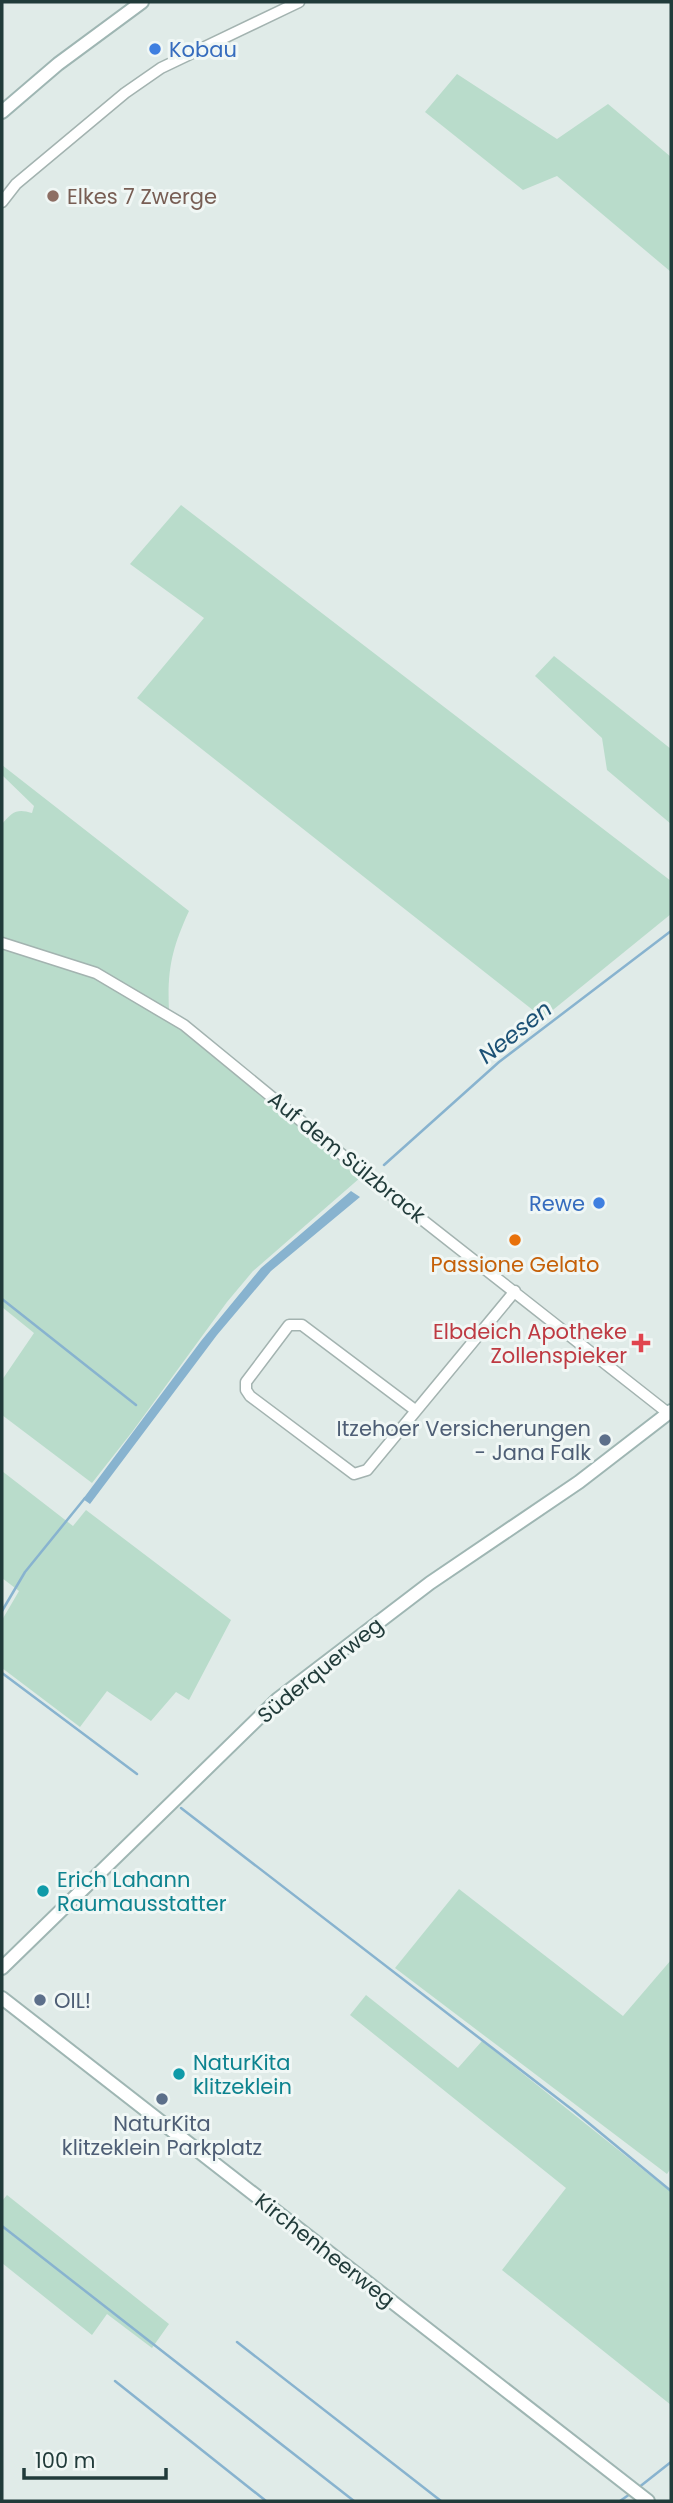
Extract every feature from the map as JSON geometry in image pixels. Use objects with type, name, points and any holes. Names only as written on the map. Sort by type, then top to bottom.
[{"type":"street","points":[[2,112],[58,64],[142,2]]},
{"type":"street","points":[[2,202],[16,184],[143,80],[161,68],[299,2]]},
{"type":"street","name":"Auf dem Sülzbrack","points":[[2,943],[96,973],[184,1025],[401,1203],[670,1412]]},
{"type":"street","points":[[415,1410],[302,1325],[289,1325],[246,1382],[246,1390],[250,1396],[354,1474],[367,1470],[515,1291]]},
{"type":"street","name":"Süderquerweg","points":[[2,1968],[278,1699],[430,1583],[579,1482],[670,1412]]},
{"type":"street","name":"Kirchenheerweg","points":[[2,1998],[644,2498]]},
{"type":"green space","points":[[457,74],[557,139],[608,104],[671,157],[671,272],[557,176],[523,190],[425,112]]},
{"type":"green space","points":[[181,505],[671,881],[671,914],[543,1018],[137,698],[204,618],[130,564]]},
{"type":"green space","points":[[554,656],[671,749],[671,824],[607,770],[602,738],[535,676]]},
{"type":"green space","points":[[2,765],[189,911],[172,959],[169,1010],[97,968],[2,937],[2,824],[15,812],[32,813],[34,806],[2,775]]},
{"type":"green space","points":[[2,949],[97,977],[180,1029],[361,1177],[253,1271],[92,1483],[2,1415],[2,1380],[34,1333],[2,1307]]},
{"type":"green space","points":[[2,1471],[73,1526],[86,1510],[231,1620],[189,1700],[176,1692],[151,1721],[107,1691],[80,1727],[2,1668],[2,1620],[19,1591],[2,1578]]},
{"type":"green space","points":[[459,1889],[623,2016],[671,1960],[671,2168],[667,2174],[395,1968]]},
{"type":"green space","points":[[366,1995],[458,2068],[482,2041],[671,2192],[671,2405],[502,2270],[566,2188],[350,2015]]},
{"type":"green space","points":[[7,2195],[169,2324],[152,2348],[107,2314],[92,2335],[2,2263],[2,2201]]},
{"type":"water","points":[[351,1191],[360,1197],[271,1271],[217,1335],[90,1504],[83,1499],[201,1341],[261,1268]]},
{"type":"waterway","name":"Neesen","points":[[384,1165],[499,1062],[671,931]]},
{"type":"waterway","points":[[2,1299],[136,1405]]},
{"type":"waterway","points":[[2,1611],[25,1572],[85,1498]]},
{"type":"waterway","points":[[2,1673],[137,1774]]},
{"type":"waterway","points":[[181,1808],[574,2111],[671,2191]]},
{"type":"waterway","points":[[2,2226],[354,2501]]},
{"type":"waterway","points":[[237,2342],[441,2501]]},
{"type":"waterway","points":[[115,2381],[266,2501]]},
{"type":"waterway","points":[[638,2488],[671,2462]]},
{"type":"waterway","points":[[620,2501],[630,2494]]},
{"type":"place","name":"Kobau","points":[[155,49]]},
{"type":"place","name":"Elkes 7 Zwerge","points":[[53,196]]},
{"type":"place","name":"Rewe","points":[[599,1203]]},
{"type":"place","name":"Passione Gelato","points":[[515,1240]]},
{"type":"place","name":"Elbdeich Apotheke Zollenspieker","points":[[641,1343]]},
{"type":"place","name":"Itzehoer Versicherungen - Jana Falk","points":[[605,1440]]},
{"type":"place","name":"Erich Lahann Raumausstatter","points":[[43,1891]]},
{"type":"place","name":"OIL!","points":[[40,2000]]},
{"type":"place","name":"NaturKita klitzeklein","points":[[179,2074]]},
{"type":"place","name":"NaturKita klitzeklein Parkplatz","points":[[162,2099]]}]
